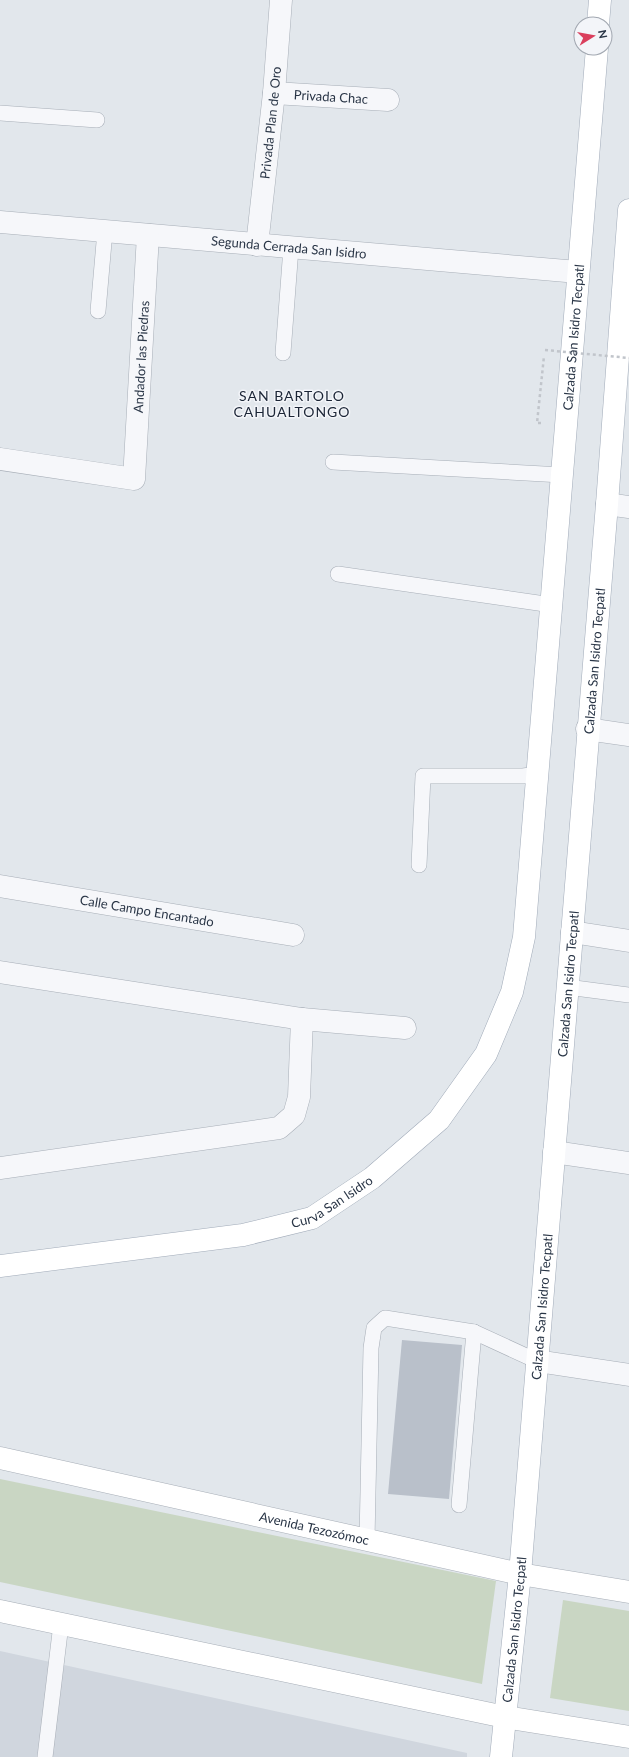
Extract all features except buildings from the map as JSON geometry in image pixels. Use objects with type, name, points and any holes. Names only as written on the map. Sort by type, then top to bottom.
[{"type":"main road","points":[[599,16],[600,0]]},
{"type":"main road","name":"Calzada San Isidro Tecpatl","points":[[524,937],[596,56]]},
{"type":"main road","name":"Calzada San Isidro Tecpatl","points":[[501,1757],[520,1574],[587,729],[628,247],[629,210]]},
{"type":"main road","name":"Curva San Isidro","points":[[0,1266],[243,1235],[312,1218],[372,1178],[439,1120],[486,1054],[512,992],[524,937]]},
{"type":"main road","name":"Avenida Tezozómoc","points":[[0,1458],[520,1574],[629,1592]]},
{"type":"main road","points":[[0,1611],[505,1717],[629,1737]]},
{"type":"street","name":"Privada Plan de Oro","points":[[257,245],[274,93],[281,0]]},
{"type":"street","name":"Privada Chac","points":[[274,93],[388,100]]},
{"type":"street","name":"Segunda Cerrada San Isidro","points":[[0,222],[578,272]]},
{"type":"street","name":"Andador las Piedras","points":[[0,459],[134,479],[148,235]]},
{"type":"street","points":[[607,504],[629,507]]},
{"type":"street","points":[[587,729],[629,735]]},
{"type":"street","name":"Calle Campo Encantado","points":[[0,886],[293,935]]},
{"type":"street","points":[[572,932],[629,941]]},
{"type":"street","points":[[0,972],[302,1020],[404,1028]]},
{"type":"street","points":[[0,1168],[279,1128],[294,1115],[299,1097],[302,1020]]},
{"type":"street","points":[[554,1152],[629,1163]]},
{"type":"street","points":[[537,1361],[629,1375]]},
{"type":"lane","points":[[0,113],[97,120]]},
{"type":"lane","points":[[98,311],[105,231]]},
{"type":"lane","points":[[283,353],[290,248]]},
{"type":"lane","points":[[333,462],[562,475]]},
{"type":"lane","points":[[338,574],[552,605]]},
{"type":"lane","points":[[419,865],[423,776],[523,776],[538,774]]},
{"type":"lane","points":[[567,987],[629,995]]},
{"type":"lane","points":[[367,1540],[371,1348],[374,1328],[385,1318],[474,1332],[537,1361]]},
{"type":"lane","points":[[459,1505],[474,1332]]},
{"type":"lane","points":[[45,1757],[61,1624]]},
{"type":"path","points":[[537,423],[545,350],[629,358]]},
{"type":"shaded area","points":[[0,1651],[467,1753],[467,1757],[0,1757]]},
{"type":"green space","points":[[0,1479],[496,1581],[482,1684],[0,1582]]},
{"type":"green space","points":[[563,1600],[629,1611],[629,1711],[550,1698]]},
{"type":"district","name":"SAN BARTOLO CAHUALTONGO","points":[[292,404]]}]
